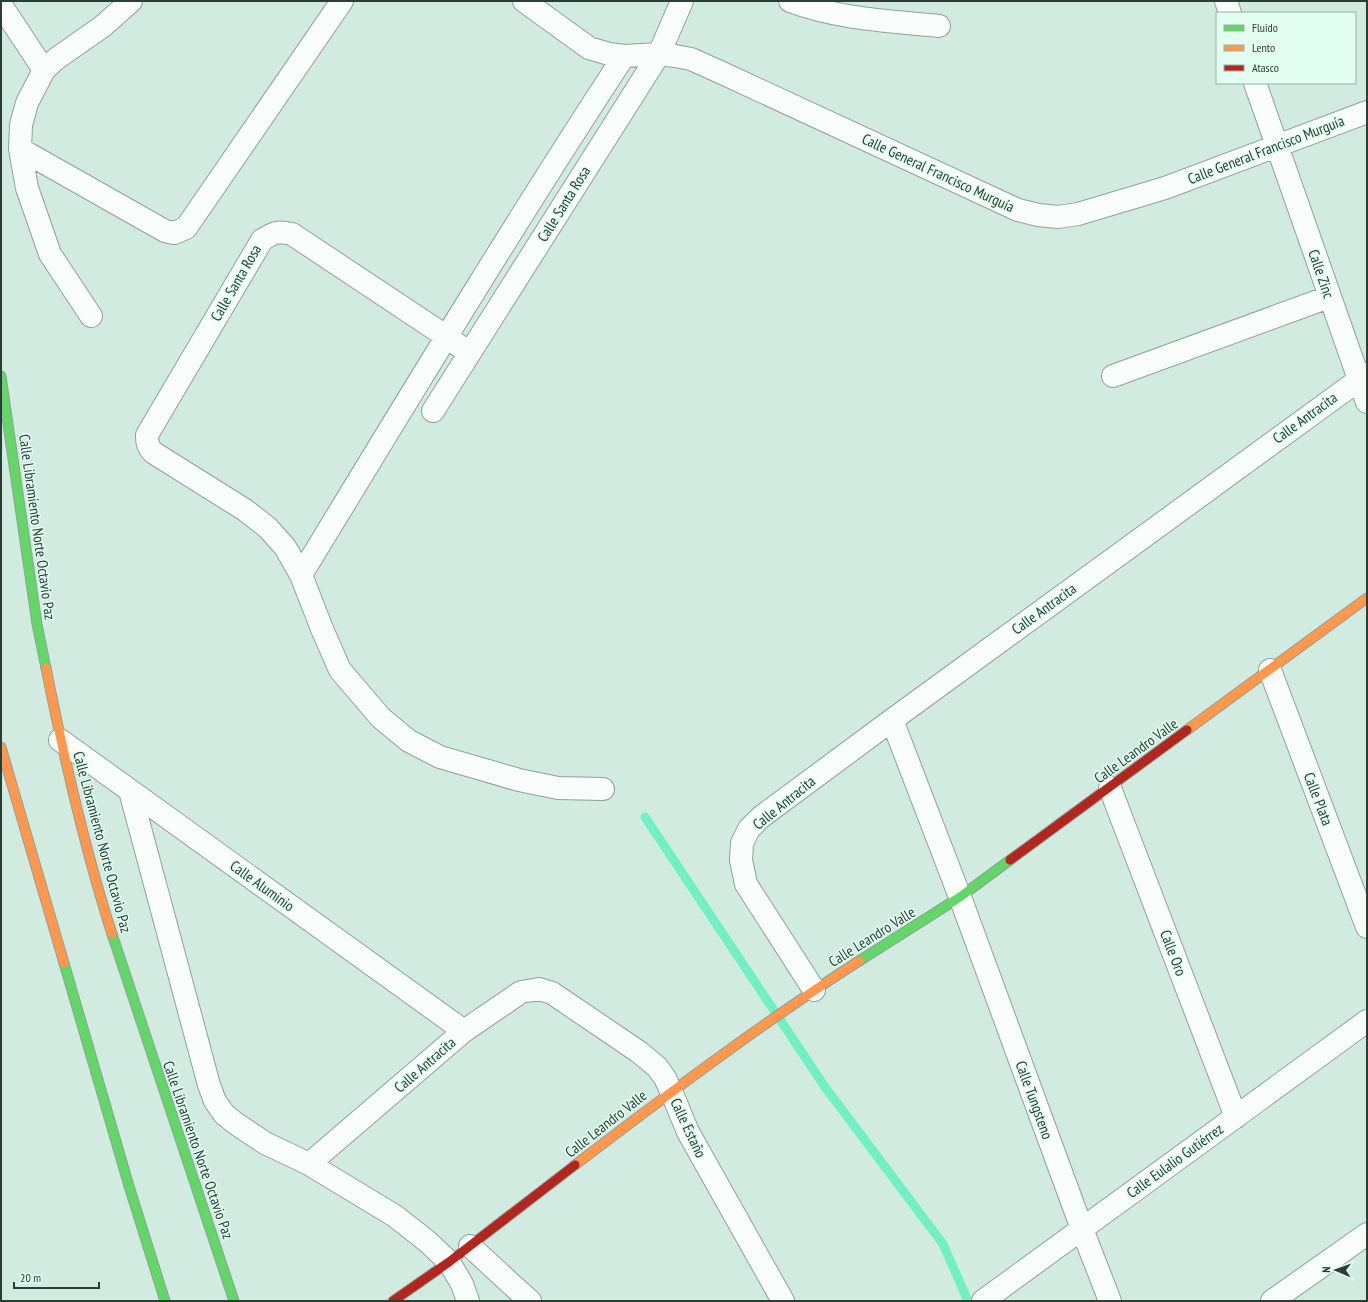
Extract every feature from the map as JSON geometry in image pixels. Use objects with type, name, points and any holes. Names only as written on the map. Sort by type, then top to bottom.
[{"type":"main road","name":"Calle Libramiento Norte Octavio Paz","points":[[1,376],[38,624],[60,740],[96,885],[234,1301]]},
{"type":"main road","name":"Calle Leandro Valle","points":[[393,1301],[449,1262],[671,1091],[814,990],[960,897],[1367,598]]},
{"type":"main road","points":[[1,747],[129,1186],[165,1301]]},
{"type":"street","points":[[91,316],[50,254],[27,188],[20,149],[21,125],[27,103],[44,70],[56,59],[103,26],[131,1]]},
{"type":"street","points":[[20,149],[164,231],[174,233],[186,228],[342,1]]},
{"type":"street","name":"Calle General Francisco Murguía","points":[[524,1],[589,48],[609,54],[624,56],[659,54],[691,59],[1018,210],[1038,215],[1058,217],[1078,214],[1165,188],[1367,112]]},
{"type":"street","name":"Calle Santa Rosa","points":[[433,411],[659,54],[682,1]]},
{"type":"street","points":[[790,1],[836,14],[871,20],[940,26]]},
{"type":"street","points":[[1226,1],[1230,12]]},
{"type":"street","points":[[1,5],[44,70]]},
{"type":"street","name":"Calle Santa Rosa","points":[[469,353],[447,337],[292,234],[274,232],[262,240],[147,435],[149,449],[245,510],[268,528],[285,547],[301,575],[447,337],[624,56]]},
{"type":"street","name":"Calle Zinc","points":[[1255,84],[1278,145],[1329,297],[1363,377],[1367,402]]},
{"type":"street","points":[[589,110],[613,125]]},
{"type":"street","points":[[1113,376],[1329,297]]},
{"type":"street","name":"Calle Antracita","points":[[814,990],[746,884],[741,860],[742,843],[749,830],[761,817],[892,720],[1363,377]]},
{"type":"street","points":[[301,575],[340,670],[381,718],[409,741],[440,757],[519,780],[558,788],[603,789]]},
{"type":"street","name":"Calle Plata","points":[[1270,670],[1367,927]]},
{"type":"street","name":"Calle Tungsteno","points":[[892,720],[960,897],[1110,1301]]},
{"type":"street","name":"Calle Aluminio","points":[[60,740],[464,1031]]},
{"type":"street","name":"Calle Oro","points":[[1110,788],[1236,1118]]},
{"type":"street","points":[[130,791],[209,1085],[215,1101],[224,1114],[265,1143],[309,1164],[395,1216],[428,1242],[449,1262],[462,1284],[468,1301]]},
{"type":"street","name":"Calle Antracita","points":[[309,1164],[464,1031],[521,992],[540,989],[552,993]]},
{"type":"street","name":"Calle Estaño","points":[[552,993],[639,1052],[657,1067],[665,1078],[688,1132],[783,1301]]},
{"type":"street","name":"Calle Eulalio Gutiérrez","points":[[983,1301],[1367,1021]]},
{"type":"street","points":[[1272,1301],[1367,1234]]},
{"type":"street","points":[[470,1246],[530,1301]]},
{"type":"waterway","points":[[645,817],[825,1087],[943,1244],[968,1301]]},
{"type":"traffic: fast","points":[[1,376],[37,624],[46,668]]},
{"type":"traffic: fast","points":[[859,961],[960,897],[1010,860]]},
{"type":"traffic: fast","points":[[112,934],[234,1301]]},
{"type":"traffic: fast","points":[[64,963],[129,1186],[165,1301]]},
{"type":"traffic: slow","points":[[1187,730],[1367,598]]},
{"type":"traffic: slow","points":[[46,668],[75,802],[92,868],[112,934]]},
{"type":"traffic: slow","points":[[1,747],[64,963]]},
{"type":"traffic: slow","points":[[575,1165],[786,1009],[859,961]]},
{"type":"traffic: jam","points":[[1010,860],[1187,730]]},
{"type":"traffic: jam","points":[[393,1301],[449,1262],[575,1165]]}]
